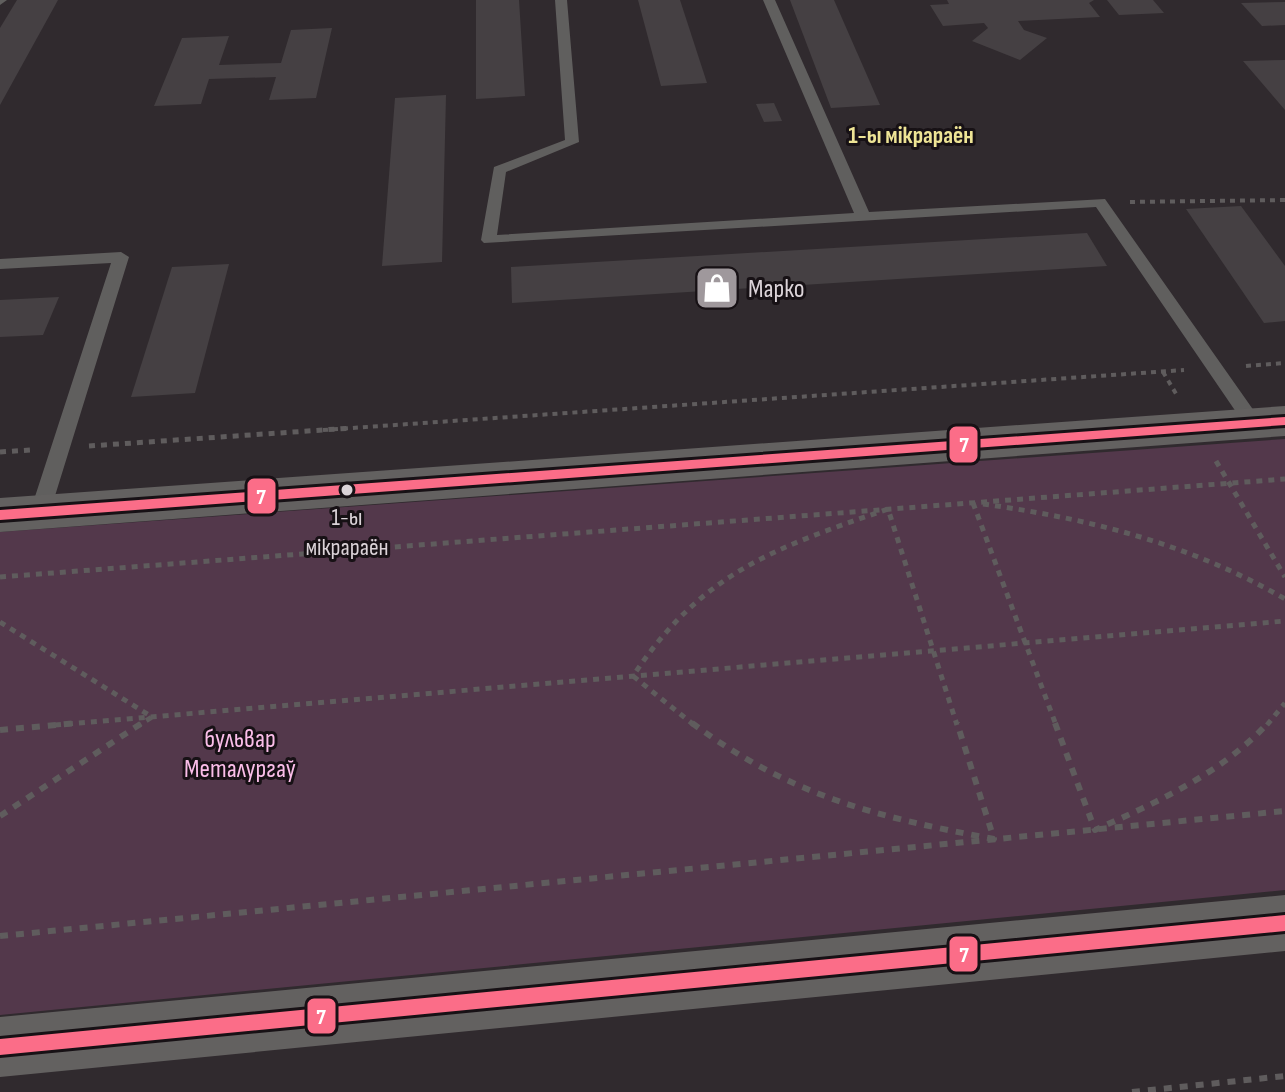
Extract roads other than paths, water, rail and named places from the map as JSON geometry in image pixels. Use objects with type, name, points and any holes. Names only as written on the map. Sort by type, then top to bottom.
[{"type":"main road","points":[[0,515],[1269,422]]},
{"type":"main road","points":[[0,1047],[1285,923]]},
{"type":"lane","points":[[561,0],[572,142],[499,170],[489,240],[1100,202],[1215,368],[1269,422]]},
{"type":"lane","points":[[769,0],[863,216]]},
{"type":"lane","points":[[0,264],[121,257],[40,512]]},
{"type":"place","name":"Марко","points":[[717,288]]},
{"type":"place","name":"1-ы мікрараён","points":[[347,490]]},
{"type":"district","name":"1-ы мікрараён","points":[[911,135]]},
{"type":"park label","name":"бульвар Металургаў","points":[[240,753]]}]
